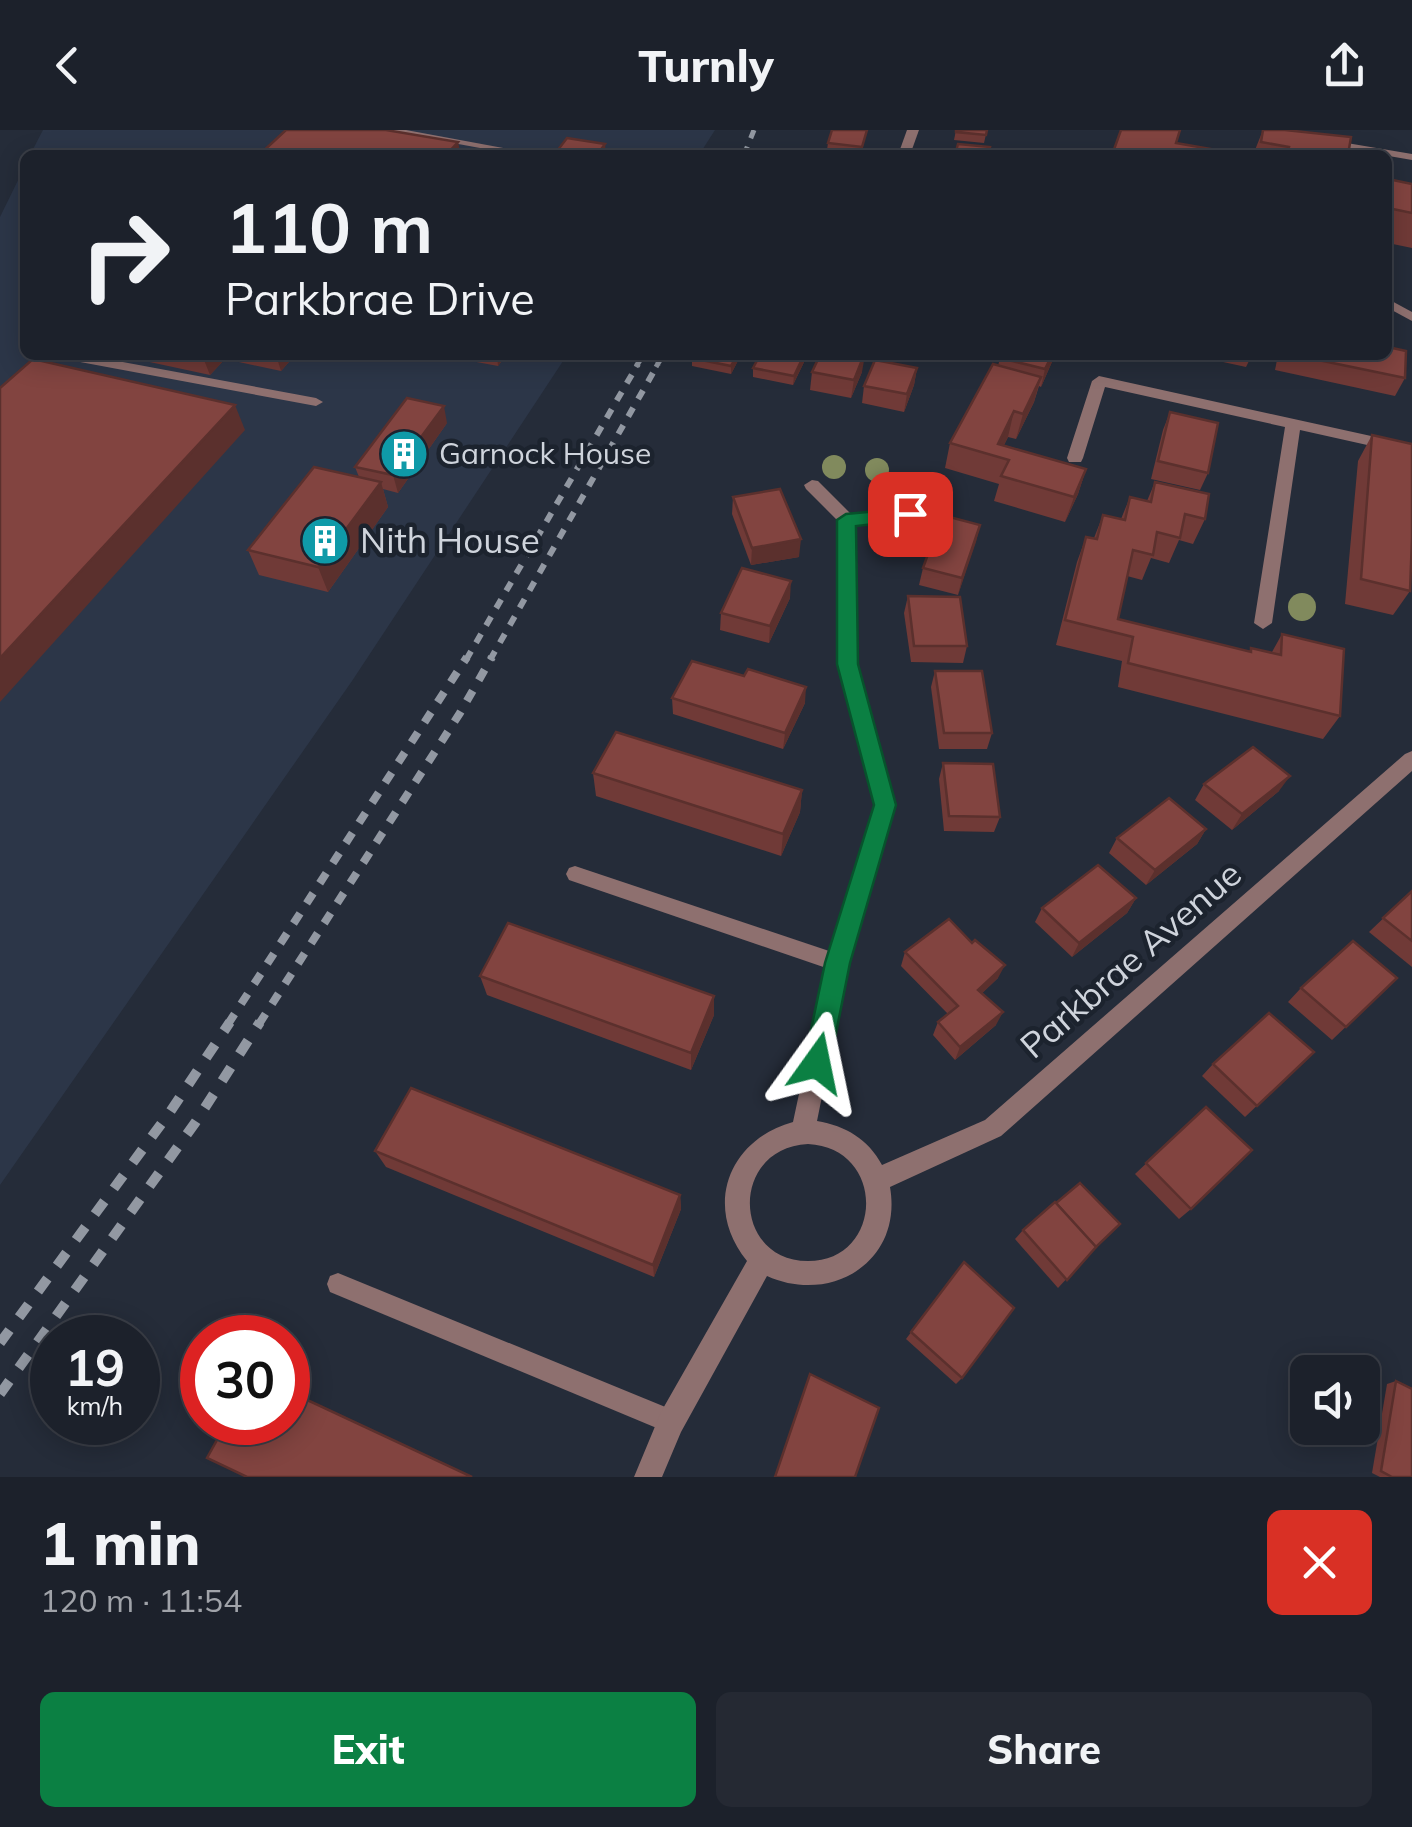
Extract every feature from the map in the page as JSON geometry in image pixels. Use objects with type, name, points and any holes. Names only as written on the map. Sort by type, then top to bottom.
[{"type":"street","points":[[1074,458],[1099,382],[1412,450]]},
{"type":"street","points":[[1263,622],[1294,426]]},
{"type":"street","points":[[803,1130],[838,963],[885,805],[848,664],[846,520],[812,485]]},
{"type":"street","points":[[846,520],[910,514]]},
{"type":"street","name":"Parkbrae Avenue","points":[[875,1181],[993,1128],[1412,759]]},
{"type":"street","points":[[803,1130],[826,1133],[846,1144],[864,1160],[875,1181],[879,1204],[876,1227],[866,1247],[850,1263],[829,1273],[806,1275],[783,1269],[763,1257],[747,1236],[738,1212],[737,1188],[746,1164],[760,1146],[780,1134],[803,1130]]},
{"type":"street","points":[[648,1477],[671,1422],[763,1257]]},
{"type":"lane","points":[[386,130],[507,150]]},
{"type":"lane","points":[[1307,140],[1369,150]]},
{"type":"lane","points":[[91,360],[316,402]]},
{"type":"lane","points":[[575,874],[838,963]]},
{"type":"lane","points":[[338,1284],[671,1422]]},
{"type":"shaded area","points":[[43,130],[715,130],[702,150],[33,150]]},
{"type":"shaded area","points":[[20,176],[20,360],[564,360],[352,681],[0,1185],[0,217]]},
{"type":"building","points":[[286,130],[386,130],[458,142],[451,150],[264,150]]},
{"type":"building","points":[[832,130],[867,130],[862,147],[828,143]]},
{"type":"building","points":[[956,130],[987,130],[986,135]]},
{"type":"building","points":[[1121,130],[1180,130],[1176,143],[1216,150],[1114,150]]},
{"type":"building","points":[[1263,130],[1351,137],[1349,150],[1288,150],[1289,147],[1261,142]]},
{"type":"building","points":[[567,138],[605,144],[601,150],[558,150]]},
{"type":"building","points":[[958,144],[990,147],[989,150],[956,150]]},
{"type":"building","points":[[1392,180],[1412,184],[1412,213],[1392,209]]},
{"type":"building","points":[[1392,348],[1406,351],[1405,378],[1318,360],[1392,360]]},
{"type":"building","points":[[32,360],[37,360],[235,405],[0,658],[0,388]]},
{"type":"building","points":[[702,360],[734,360],[731,366]]},
{"type":"building","points":[[757,360],[802,360],[794,376],[753,368]]},
{"type":"building","points":[[818,360],[862,360],[854,380],[812,372]]},
{"type":"building","points":[[875,360],[917,368],[907,394],[864,386]]},
{"type":"building","points":[[1008,360],[1050,360],[1045,369]]},
{"type":"building","points":[[993,364],[1041,377],[1023,414],[1014,411],[998,444],[1086,469],[1074,497],[1001,476],[1009,460],[950,443]]},
{"type":"building","points":[[407,398],[444,406],[393,475],[355,467]]},
{"type":"building","points":[[1170,412],[1218,423],[1208,473],[1158,461]]},
{"type":"building","points":[[1372,435],[1412,444],[1410,591],[1361,579]]},
{"type":"building","points":[[314,467],[381,482],[318,567],[248,550]]},
{"type":"building","points":[[1155,482],[1209,494],[1205,519],[1185,514],[1180,538],[1157,532],[1153,555],[1133,550],[1118,619],[1251,652],[1251,648],[1281,655],[1282,634],[1344,649],[1340,716],[1128,663],[1133,637],[1065,620],[1086,537],[1097,539],[1103,515],[1125,520],[1130,497],[1151,502]]},
{"type":"building","points":[[780,489],[801,539],[752,548],[733,497]]},
{"type":"building","points":[[942,515],[980,525],[962,578],[923,568]]},
{"type":"building","points":[[742,568],[791,581],[770,626],[721,613]]},
{"type":"building","points":[[908,596],[960,597],[967,646],[914,646]]},
{"type":"building","points":[[692,661],[744,676],[748,669],[806,687],[785,733],[672,698]]},
{"type":"building","points":[[935,671],[982,671],[992,733],[944,733]]},
{"type":"building","points":[[616,732],[802,790],[783,834],[593,773]]},
{"type":"building","points":[[1253,747],[1290,776],[1242,814],[1204,784]]},
{"type":"building","points":[[943,763],[993,764],[1000,817],[949,816]]},
{"type":"building","points":[[1169,798],[1206,829],[1155,870],[1117,838]]},
{"type":"building","points":[[1098,865],[1136,898],[1079,943],[1042,908]]},
{"type":"building","points":[[1412,891],[1412,941],[1383,918]]},
{"type":"building","points":[[949,919],[972,943],[975,940],[1005,965],[978,990],[1003,1012],[960,1047],[938,1022],[958,1006],[905,952]]},
{"type":"building","points":[[508,923],[714,996],[691,1053],[480,976]]},
{"type":"building","points":[[1353,941],[1397,978],[1346,1027],[1301,988]]},
{"type":"building","points":[[1269,1013],[1314,1052],[1257,1106],[1213,1064]]},
{"type":"building","points":[[411,1088],[680,1195],[653,1265],[375,1151]]},
{"type":"building","points":[[1206,1107],[1252,1150],[1191,1209],[1146,1163]]},
{"type":"building","points":[[1080,1183],[1120,1224],[1096,1247],[1056,1203]]},
{"type":"building","points":[[1055,1202],[1096,1247],[1067,1280],[1023,1230]]},
{"type":"building","points":[[964,1262],[1014,1308],[962,1378],[911,1332]]},
{"type":"building","points":[[810,1374],[879,1408],[855,1477],[775,1477]]},
{"type":"building","points":[[1396,1381],[1412,1389],[1412,1477],[1392,1477],[1381,1471]]},
{"type":"building","points":[[310,1401],[472,1477],[247,1477],[207,1458],[214,1445],[310,1445]]},
{"type":"railway","points":[[746,150],[754,130]]},
{"type":"railway","points":[[636,367],[640,360]]},
{"type":"railway","points":[[656,367],[660,360]]},
{"type":"railway","points":[[466,660],[638,364]]},
{"type":"railway","points":[[490,660],[658,364]]},
{"type":"railway","points":[[228,1024],[467,657]]},
{"type":"railway","points":[[259,1024],[492,657]]},
{"type":"railway","points":[[0,1343],[170,1112],[230,1022]]},
{"type":"railway","points":[[0,1394],[195,1123],[260,1022]]},
{"type":"place","name":"Garnock House","points":[[404,454]]},
{"type":"place","name":"Nith House","points":[[325,541]]},
{"type":"route","points":[[817,1063],[838,963],[885,805],[848,664],[846,520],[910,514]]}]
